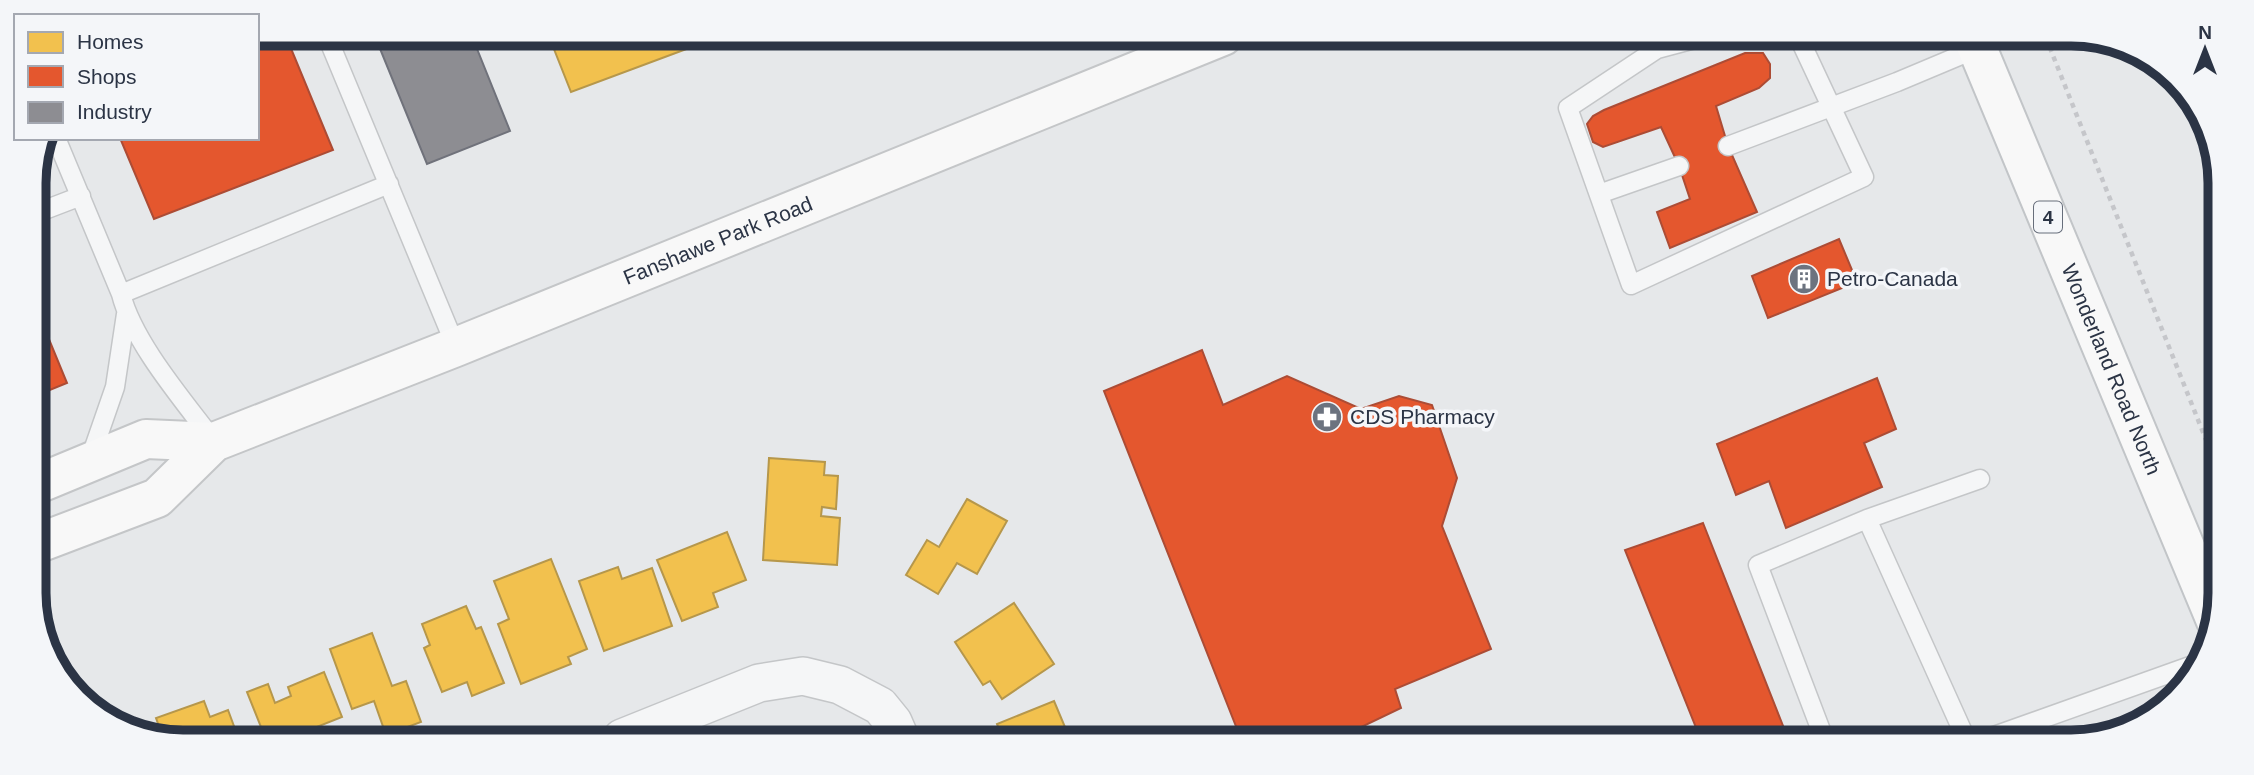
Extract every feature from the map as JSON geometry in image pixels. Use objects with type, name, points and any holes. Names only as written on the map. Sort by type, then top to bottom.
[{"type":"main road","name":"Fanshawe Park Road","points":[[46,540],[158,498],[214,442],[456,347],[1198,46]]},
{"type":"main road","name":"Wonderland Road North","points":[[1976,46],[2208,601]]},
{"type":"main road","name":"Fanshawe Park Road","points":[[46,481],[146,439],[214,442]]},
{"type":"street","points":[[643,730],[759,683],[803,676],[840,685],[880,706],[896,730]]},
{"type":"lane","points":[[331,46],[456,347]]},
{"type":"lane","points":[[1651,46],[1568,108],[1631,285],[1864,177],[1803,46]]},
{"type":"lane","points":[[1728,146],[1832,106],[1968,46]]},
{"type":"lane","points":[[57,140],[121,294],[126,314],[161,370],[214,442]]},
{"type":"lane","points":[[1599,194],[1679,166]]},
{"type":"lane","points":[[121,294],[389,184]]},
{"type":"lane","points":[[46,209],[81,196]]},
{"type":"lane","points":[[89,464],[115,387],[126,314]]},
{"type":"lane","points":[[1820,729],[1758,565],[1867,519],[1980,479]]},
{"type":"lane","points":[[1867,519],[1962,729]]},
{"type":"lane","points":[[2014,729],[2186,668]]},
{"type":"path","points":[[2049,46],[2208,445]]},
{"type":"building: Homes","points":[[553,46],[694,46],[571,92]]},
{"type":"building: Homes","points":[[769,458],[825,462],[824,475],[838,476],[836,509],[822,507],[821,516],[840,518],[837,565],[763,560]]},
{"type":"building: Homes","points":[[967,499],[1007,521],[977,574],[957,563],[938,594],[906,575],[927,540],[939,547]]},
{"type":"building: Homes","points":[[727,532],[746,580],[713,593],[718,607],[682,621],[657,560]]},
{"type":"building: Homes","points":[[551,559],[587,649],[568,657],[571,664],[521,684],[498,624],[509,619],[494,581]]},
{"type":"building: Homes","points":[[618,567],[622,579],[652,568],[672,626],[604,651],[579,581]]},
{"type":"building: Homes","points":[[1014,603],[1054,664],[1002,699],[990,681],[983,685],[955,642]]},
{"type":"building: Homes","points":[[466,606],[476,629],[481,627],[504,683],[472,696],[467,682],[442,692],[424,648],[430,645],[422,624]]},
{"type":"building: Homes","points":[[372,633],[392,686],[406,681],[421,722],[400,730],[384,730],[374,701],[352,709],[330,649]]},
{"type":"building: Homes","points":[[324,672],[342,717],[314,728],[315,730],[262,730],[247,692],[268,684],[275,703],[291,696],[288,687]]},
{"type":"building: Homes","points":[[204,701],[210,717],[228,710],[235,730],[164,728],[159,727],[156,718]]},
{"type":"building: Homes","points":[[1054,701],[1066,730],[999,730],[997,724]]},
{"type":"building: Shops","points":[[259,46],[290,46],[333,150],[154,219],[121,140],[259,140]]},
{"type":"building: Shops","points":[[1745,53],[1763,53],[1770,64],[1770,78],[1759,88],[1716,106],[1728,146],[1757,212],[1670,248],[1657,212],[1690,199],[1679,166],[1661,127],[1603,147],[1593,142],[1587,124],[1593,116],[1604,110]]},
{"type":"building: Shops","name":"Petro-Canada","points":[[1839,239],[1857,282],[1768,318],[1752,276]]},
{"type":"building: Shops","points":[[46,332],[67,383],[46,392]]},
{"type":"building: Shops","points":[[1202,350],[1223,405],[1287,376],[1361,409],[1399,396],[1432,405],[1457,478],[1442,526],[1491,649],[1395,689],[1401,708],[1357,729],[1237,729],[1104,391]]},
{"type":"building: Shops","points":[[1877,378],[1896,429],[1864,443],[1882,487],[1786,528],[1769,481],[1736,495],[1717,444]]},
{"type":"building: Shops","points":[[1703,523],[1784,729],[1697,729],[1625,550]]},
{"type":"building: Industry","points":[[379,46],[476,46],[510,131],[427,164]]},
{"type":"place","name":"Petro-Canada","points":[[1804,279]]},
{"type":"place","name":"CDS Pharmacy","points":[[1327,417]]}]
